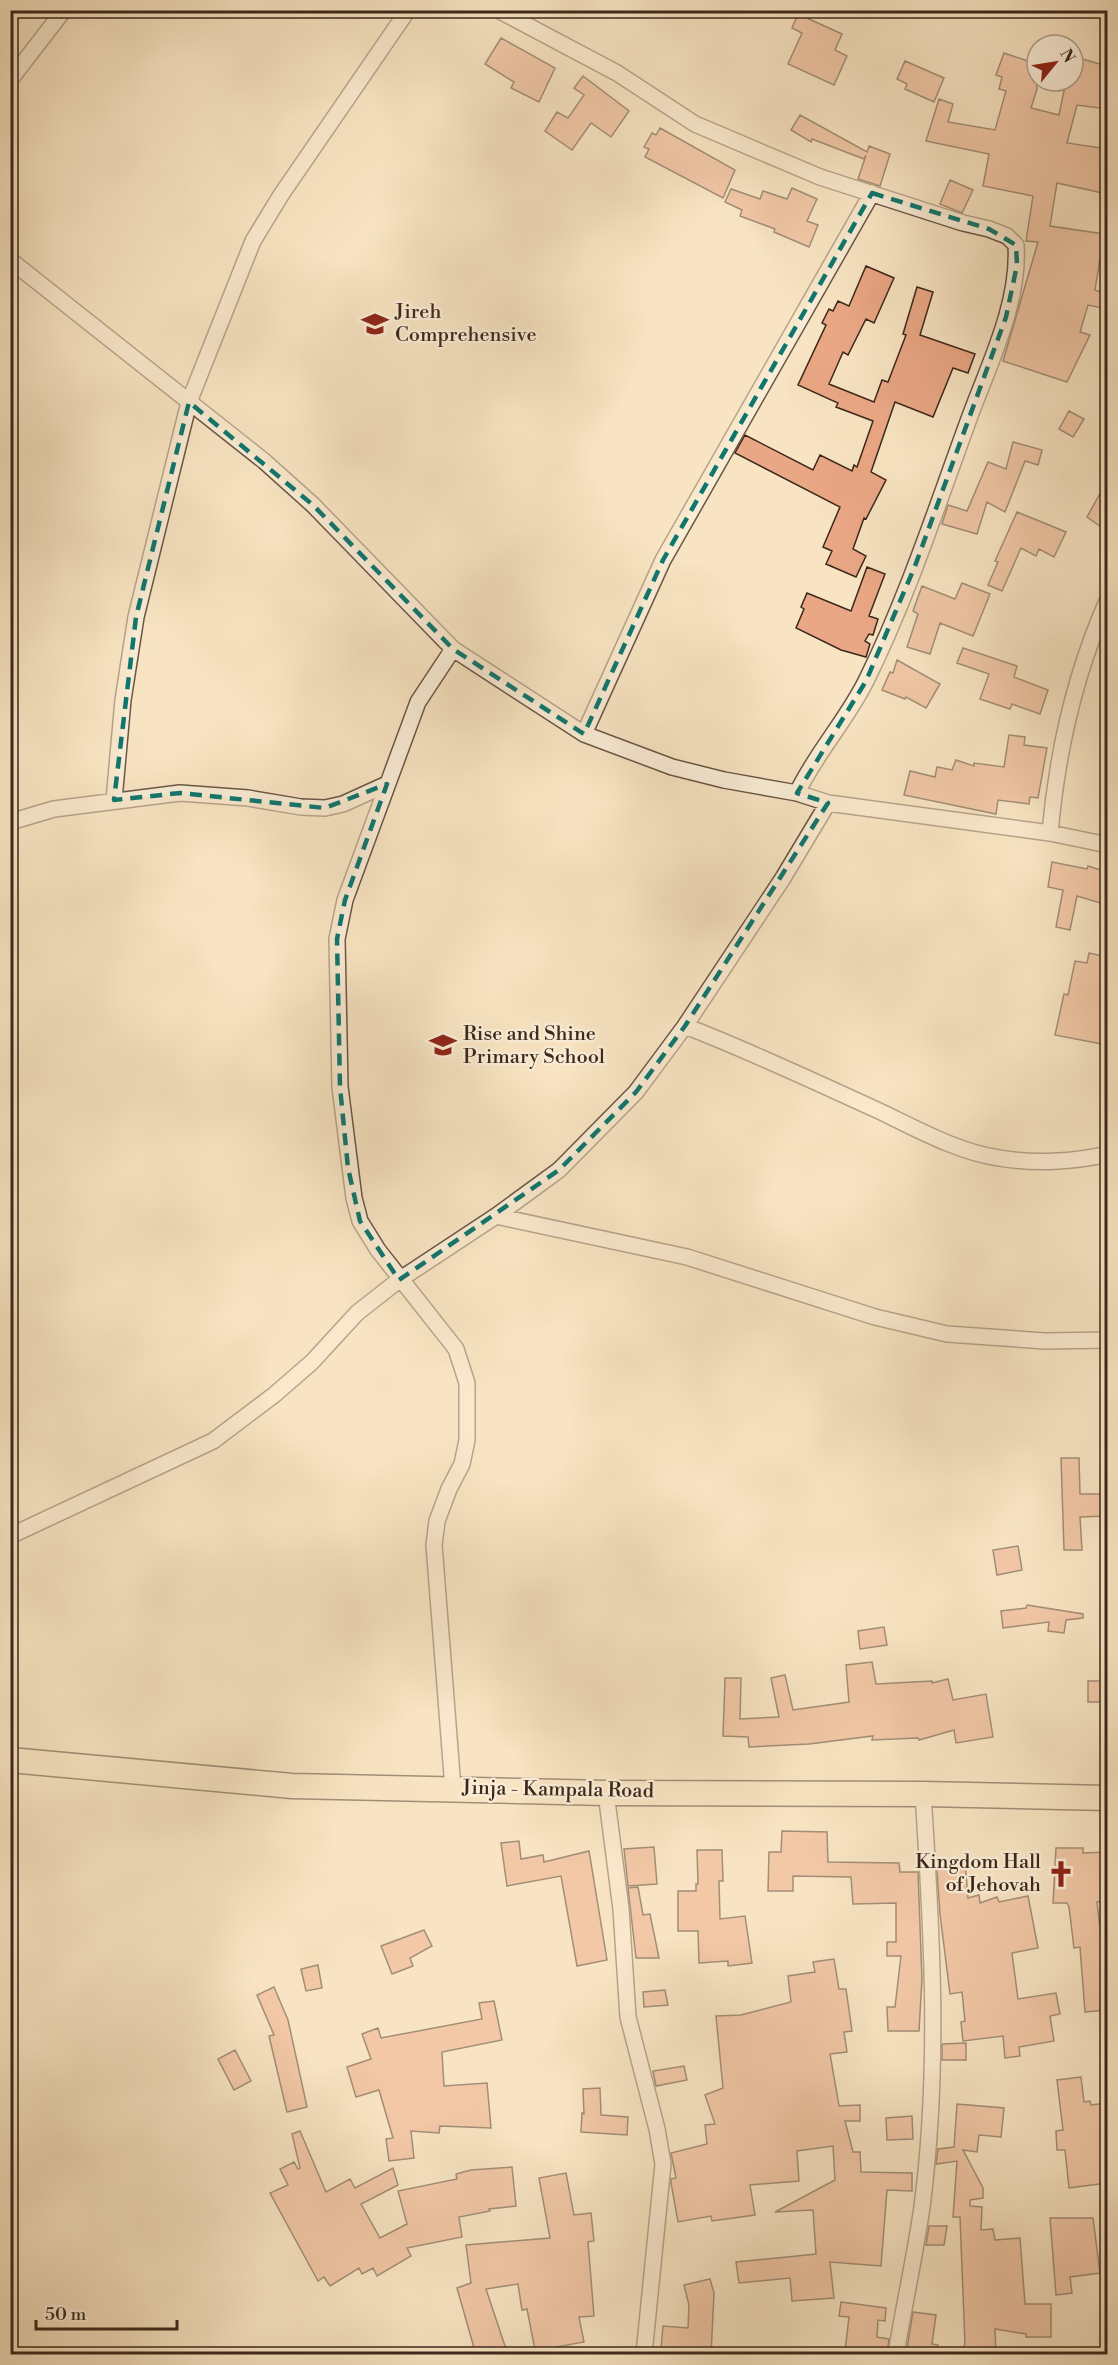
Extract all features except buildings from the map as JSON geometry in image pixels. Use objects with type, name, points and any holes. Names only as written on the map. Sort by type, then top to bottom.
[{"type":"highway","name":"Jinja - Kampala Road","points":[[10,1760],[292,1785],[606,1793],[923,1794],[1107,1798]]},
{"type":"street","points":[[10,80],[64,10]]},
{"type":"street","points":[[114,800],[123,700],[136,617],[189,402],[253,241],[281,195],[408,10]]},
{"type":"street","points":[[498,10],[616,73],[695,124],[820,177],[1007,236],[1016,245],[1017,265],[1006,317],[915,566],[866,681],[807,771],[797,793]]},
{"type":"street","points":[[584,734],[663,560],[872,193]]},
{"type":"street","points":[[10,260],[264,461],[313,505],[453,649],[584,734],[672,767],[724,780],[797,793],[828,803],[1050,833],[1107,845]]},
{"type":"street","points":[[1050,833],[1058,762],[1073,696],[1107,599]]},
{"type":"street","points":[[453,649],[418,702],[345,900],[337,939],[340,1087],[348,1168],[360,1221],[399,1280],[456,1348],[467,1383],[467,1440],[462,1464],[448,1489],[437,1521],[434,1545],[453,1788]]},
{"type":"street","points":[[10,822],[54,809],[114,800],[180,794],[248,798],[301,807],[325,808],[343,804],[387,784]]},
{"type":"street","points":[[10,1536],[213,1441],[312,1362],[357,1313],[399,1280],[496,1216],[559,1170],[636,1092],[685,1026],[783,878],[828,803]]},
{"type":"street","points":[[685,1026],[743,1048],[907,1125],[967,1149],[999,1158],[1027,1160],[1080,1161],[1107,1154]]},
{"type":"street","points":[[496,1216],[687,1257],[874,1317],[947,1334],[1045,1341],[1107,1340]]},
{"type":"street","points":[[606,1793],[621,1909],[628,2017],[657,2129],[663,2164],[644,2355]]},
{"type":"street","points":[[896,2355],[922,2206],[933,2040],[934,1953],[923,1794]]},
{"type":"highlighted area","points":[[872,193],[989,229],[1016,245],[1017,265],[1006,317],[915,566],[866,681],[797,793],[828,803],[685,1026],[636,1092],[559,1170],[399,1280],[360,1221],[348,1168],[340,1087],[337,939],[345,900],[387,784],[325,808],[180,793],[114,800],[136,617],[189,402],[313,505],[453,649],[584,734],[663,560]]},
{"type":"place","name":"Jireh Comprehensive","points":[[375,324]]},
{"type":"place","name":"Rise and Shine Primary School","points":[[443,1045]]},
{"type":"place","name":"Kingdom Hall of Jehovah","points":[[1061,1874]]}]
